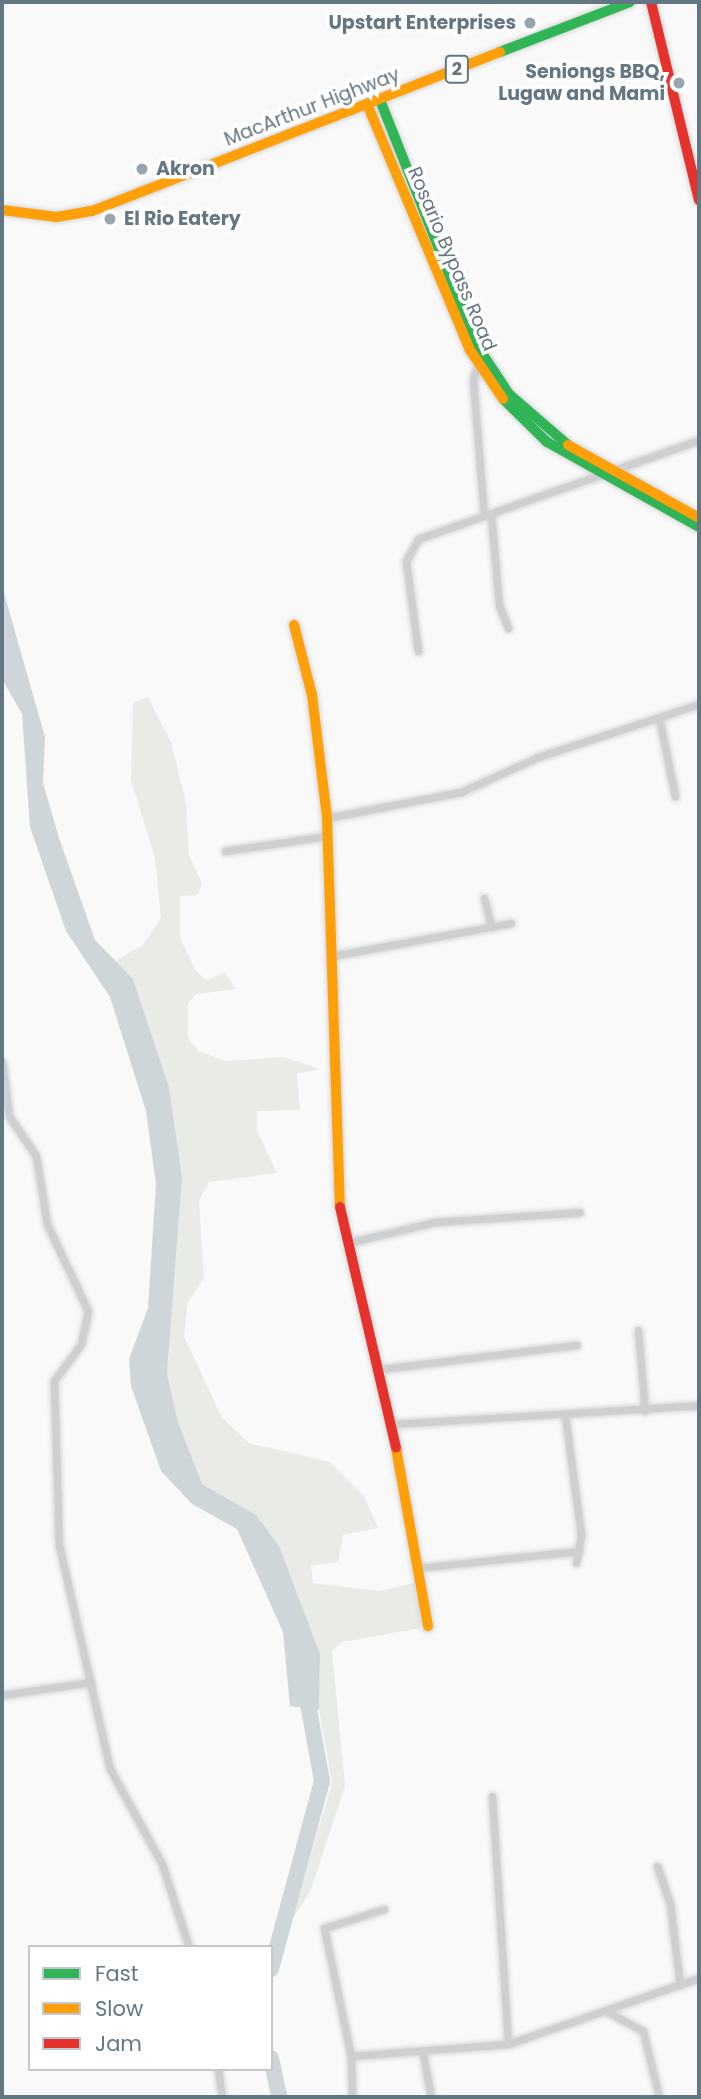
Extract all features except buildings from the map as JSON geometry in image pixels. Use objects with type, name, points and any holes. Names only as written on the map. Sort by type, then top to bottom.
[{"type":"main road","name":"MacArthur Highway","points":[[2,210],[57,217],[92,211],[630,2]]},
{"type":"main road","points":[[651,2],[697,177],[699,200]]},
{"type":"main road","name":"Rosario Bypass Road","points":[[380,100],[492,372],[530,418],[608,474],[699,518]]},
{"type":"main road","name":"Rosario Bypass Road","points":[[368,104],[478,363],[527,425],[699,527]]},
{"type":"main road","points":[[294,625],[312,695],[327,818],[332,956],[332,1110],[346,1244],[380,1368],[428,1626]]},
{"type":"street","points":[[478,363],[473,380],[488,516],[499,605],[508,628]]},
{"type":"street","points":[[418,651],[408,550],[438,530],[488,516],[699,440]]},
{"type":"street","points":[[327,818],[461,792],[538,757],[699,704]]},
{"type":"street","points":[[659,718],[675,796]]},
{"type":"street","points":[[225,851],[327,836]]},
{"type":"street","points":[[484,898],[491,927]]},
{"type":"street","points":[[332,956],[511,923]]},
{"type":"street","points":[[2,1062],[9,1116],[36,1156],[47,1224],[88,1311],[81,1344],[55,1379],[59,1545],[117,1788],[153,1843],[188,1945]]},
{"type":"street","points":[[346,1244],[435,1222],[580,1212]]},
{"type":"street","points":[[638,1330],[645,1411]]},
{"type":"street","points":[[380,1368],[577,1345]]},
{"type":"street","points":[[392,1424],[565,1416],[699,1405]]},
{"type":"street","points":[[565,1416],[579,1551],[576,1563]]},
{"type":"street","points":[[417,1568],[579,1551]]},
{"type":"street","points":[[2,1695],[91,1682]]},
{"type":"street","points":[[492,1796],[508,2044]]},
{"type":"street","points":[[657,1866],[670,1904],[680,1985]]},
{"type":"street","points":[[352,2097],[351,2056],[324,1928],[384,1909]]},
{"type":"street","points":[[351,2056],[423,2054],[508,2044],[699,1978]]},
{"type":"street","points":[[606,2011],[643,2031],[659,2097]]},
{"type":"street","points":[[423,2054],[430,2097]]},
{"type":"street","points":[[218,2071],[222,2097]]},
{"type":"shaded area","points":[[2,586],[45,737],[43,783],[59,838],[95,940],[133,979],[169,1087],[182,1177],[167,1374],[178,1422],[202,1484],[256,1515],[279,1546],[320,1654],[319,1710],[290,1706],[283,1632],[237,1529],[192,1504],[161,1471],[131,1386],[129,1359],[148,1308],[156,1184],[146,1111],[110,997],[66,931],[30,827],[22,714],[2,679]]},
{"type":"shaded area","points":[[148,697],[171,742],[186,803],[189,855],[202,884],[197,895],[180,896],[180,938],[196,971],[206,980],[225,973],[236,989],[196,994],[188,1004],[188,1038],[198,1051],[226,1061],[284,1057],[320,1069],[297,1074],[300,1110],[257,1111],[257,1131],[277,1173],[209,1182],[199,1201],[204,1278],[188,1302],[184,1336],[222,1418],[249,1443],[330,1462],[364,1496],[378,1528],[343,1535],[338,1562],[311,1566],[313,1583],[379,1591],[417,1582],[421,1628],[342,1642],[332,1651],[345,1786],[310,1892],[292,1919],[332,1783],[319,1710],[320,1654],[256,1515],[202,1484],[178,1422],[167,1374],[182,1177],[169,1087],[133,979],[115,961],[143,945],[161,918],[155,858],[131,780],[133,702]]},
{"type":"waterway","points":[[273,1962],[322,1781],[305,1687]]},
{"type":"waterway","points":[[273,2068],[279,2097]]},
{"type":"traffic: fast","points":[[500,52],[630,2]]},
{"type":"traffic: fast","points":[[380,100],[478,347],[509,394],[568,445]]},
{"type":"traffic: fast","points":[[503,399],[547,442],[699,527]]},
{"type":"traffic: slow","points":[[2,210],[57,217],[92,211],[500,52]]},
{"type":"traffic: slow","points":[[367,104],[470,350],[503,399]]},
{"type":"traffic: slow","points":[[568,445],[699,518]]},
{"type":"traffic: slow","points":[[294,625],[312,695],[327,818],[340,1207]]},
{"type":"traffic: slow","points":[[396,1448],[428,1626]]},
{"type":"traffic: jam","points":[[651,2],[699,200]]},
{"type":"traffic: jam","points":[[340,1207],[396,1448]]},
{"type":"place","name":"Upstart Enterprises","points":[[530,23]]},
{"type":"place","name":"Seniongs BBQ, Lugaw and Mami","points":[[679,83]]},
{"type":"place","name":"Akron","points":[[142,169]]},
{"type":"place","name":"El Rio Eatery","points":[[110,219]]}]
